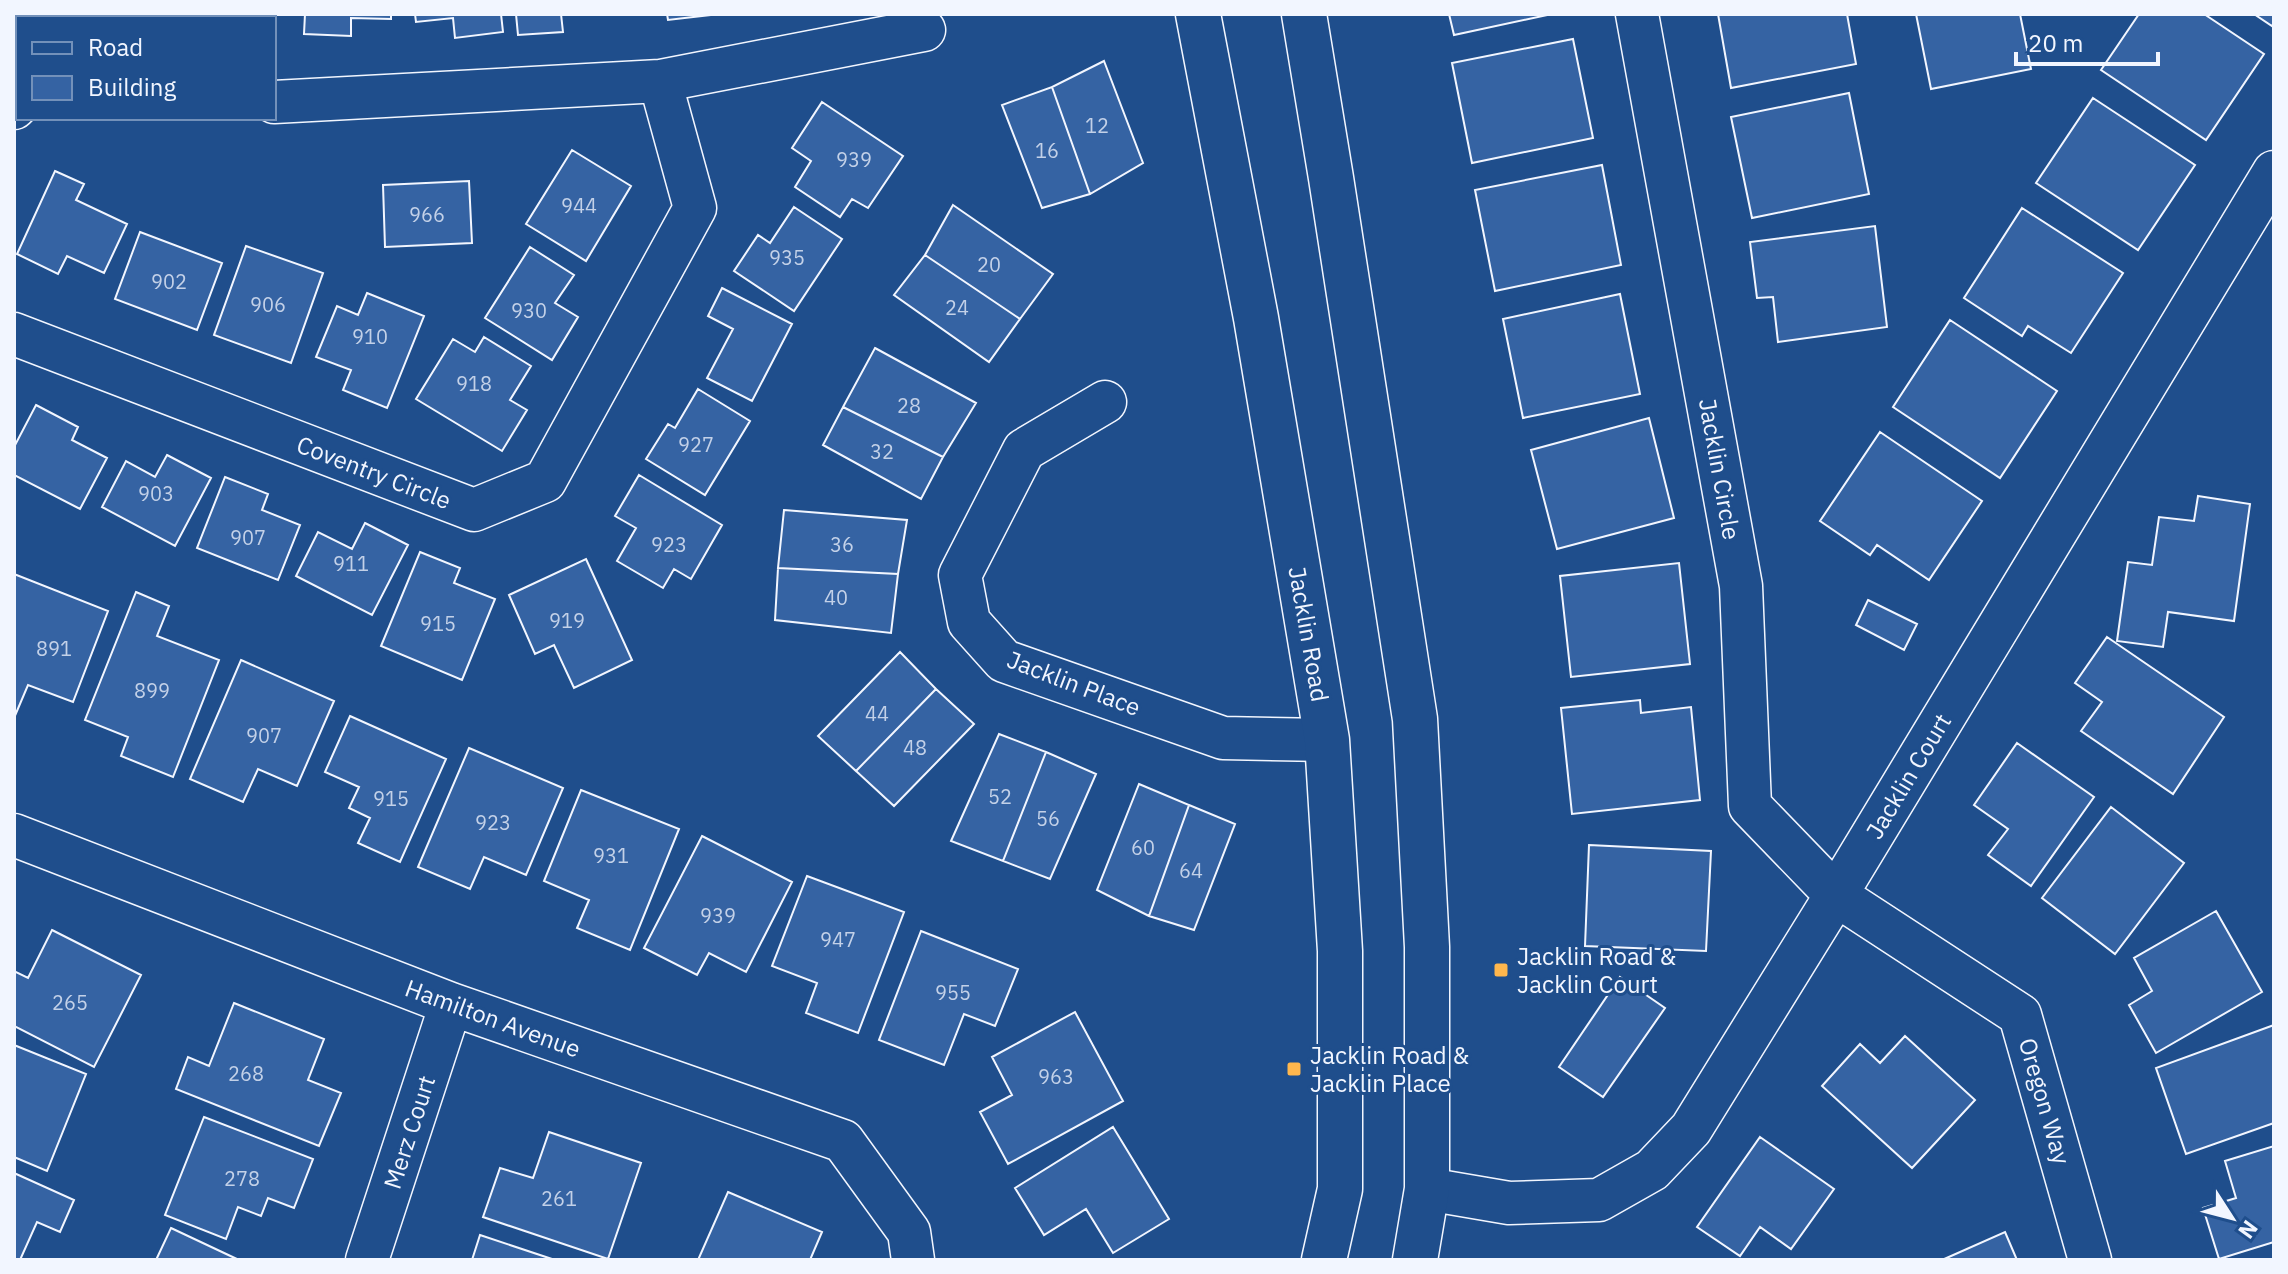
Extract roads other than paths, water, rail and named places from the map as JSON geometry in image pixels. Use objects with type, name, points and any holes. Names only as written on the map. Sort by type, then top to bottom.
[{"type":"main road","name":"Jacklin Road","points":[[1198,14],[1256,318],[1327,740],[1340,951],[1340,1189],[1324,1260]]},
{"type":"main road","points":[[1304,14],[1415,719],[1427,947],[1427,1189],[1415,1260]]},
{"type":"street","name":"Jacklin Circle","points":[[1637,14],[1741,586],[1750,806],[1836,895]]},
{"type":"street","points":[[276,102],[660,81],[924,30]]},
{"type":"street","name":"Coventry Circle","points":[[14,334],[474,510],[545,481],[695,208],[660,81]]},
{"type":"street","name":"Jacklin Court","points":[[1427,1189],[1509,1203],[1599,1200],[1652,1170],[1691,1129],[2274,172]]},
{"type":"street","name":"Jacklin Place","points":[[1105,402],[1024,450],[960,575],[969,622],[1004,661],[1223,738],[1327,740]]},
{"type":"street","name":"Hamilton Avenue","points":[[14,835],[451,1004],[843,1141],[909,1232],[913,1260]]},
{"type":"street","name":"Oregon Way","points":[[1836,895],[2020,1015],[2090,1260]]},
{"type":"street","name":"Merz Court","points":[[367,1260],[451,1004]]},
{"type":"place","name":"Jacklin Road & Jacklin Court","points":[[1501,970]]},
{"type":"place","name":"Jacklin Road & Jacklin Place","points":[[1294,1069]]}]
